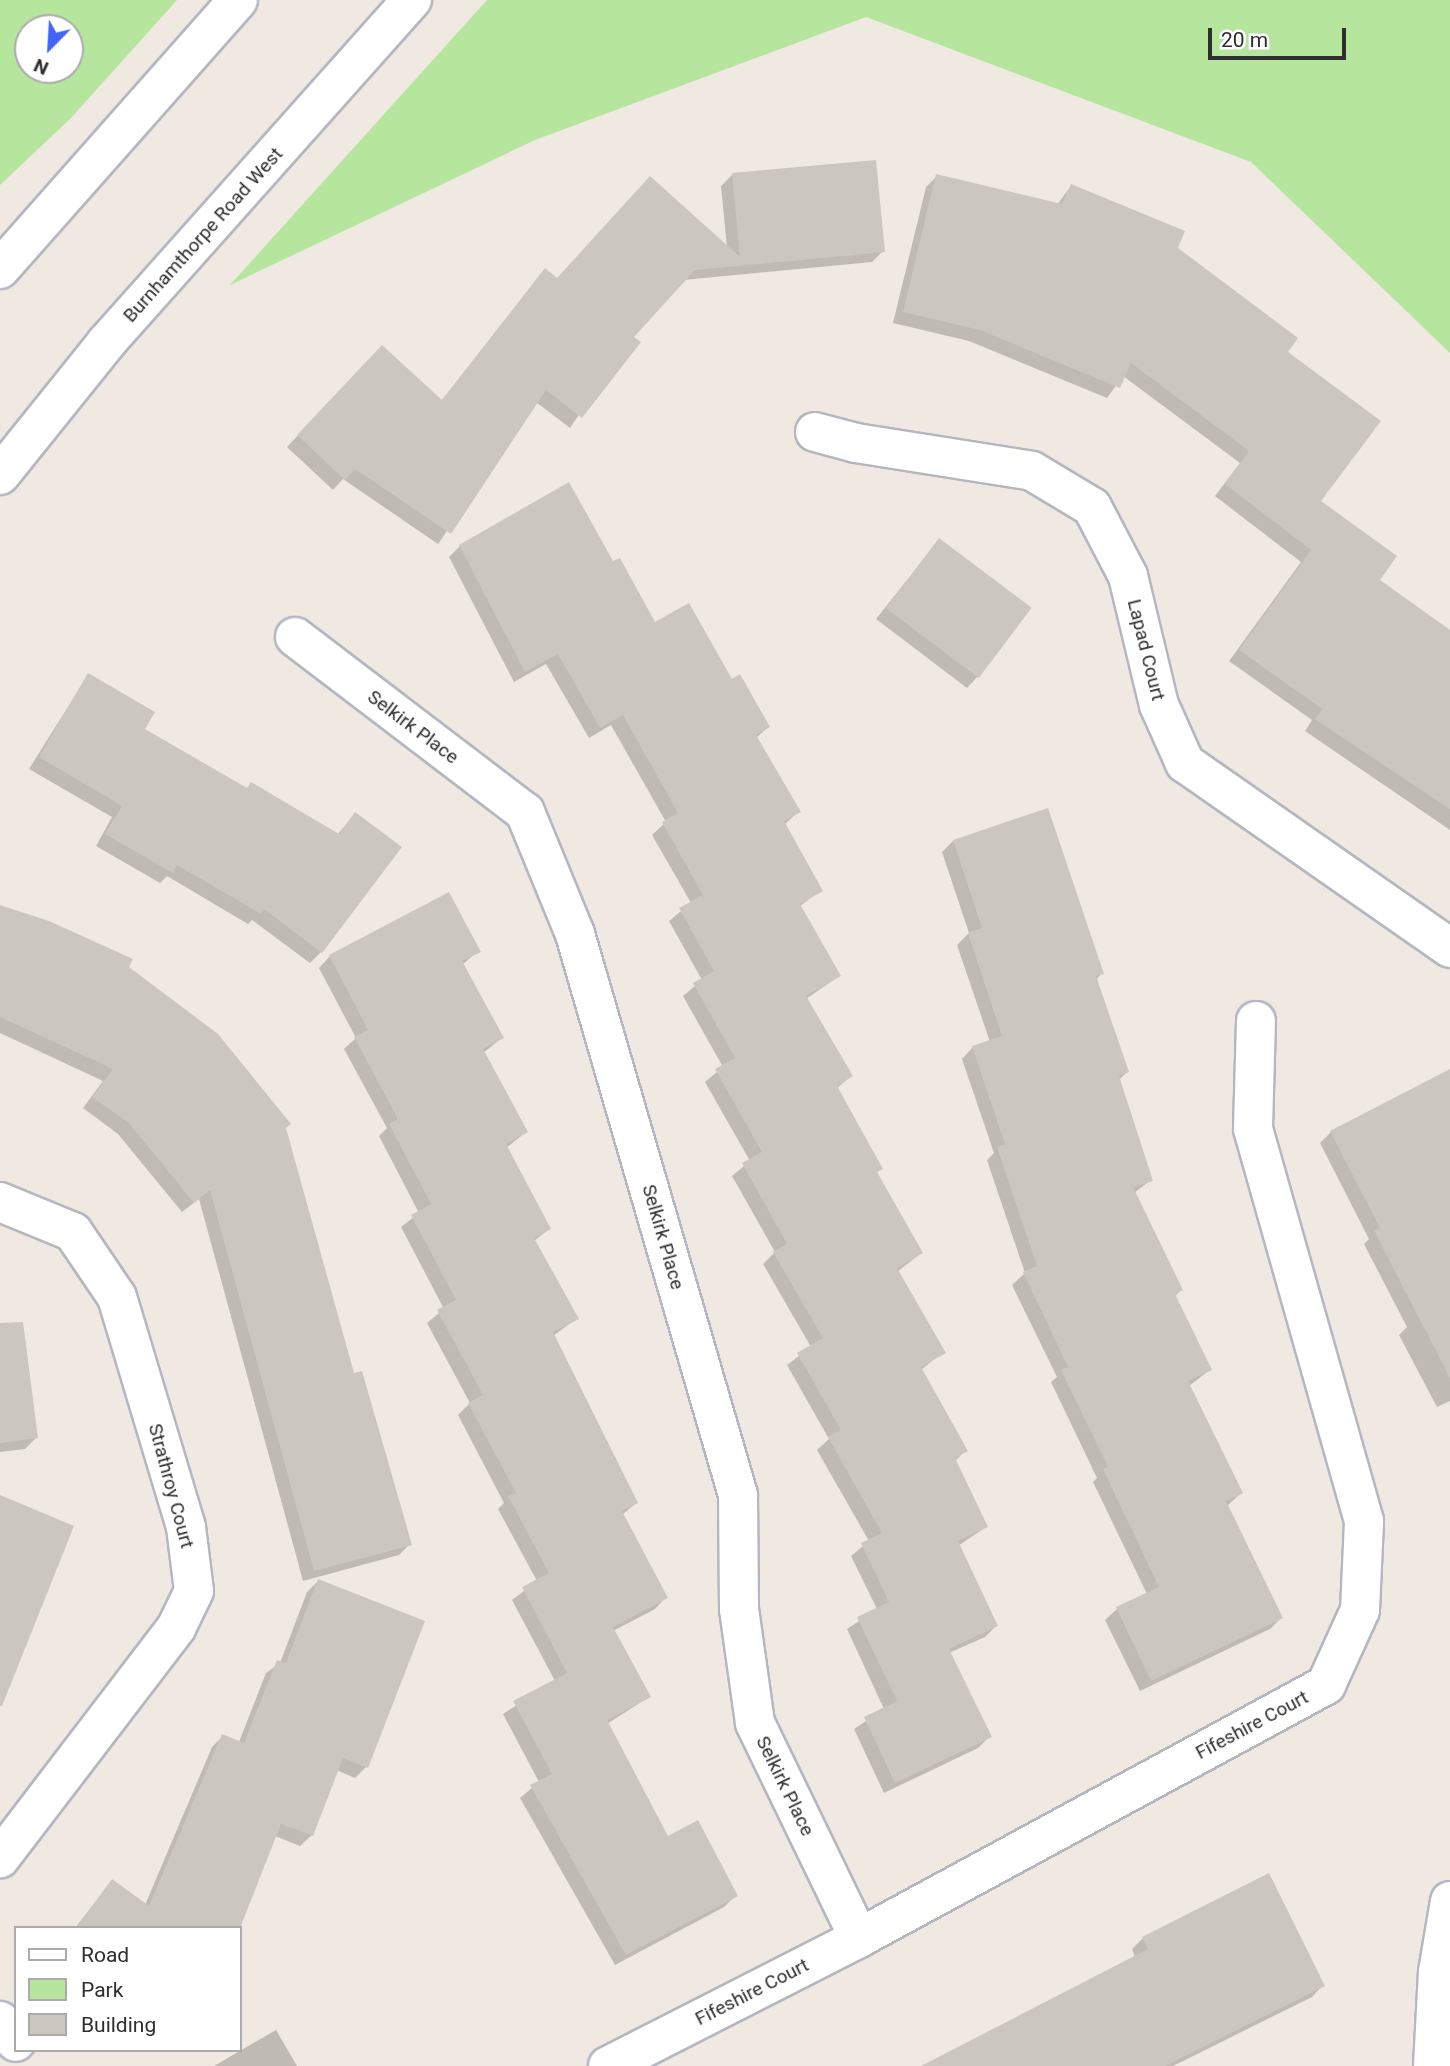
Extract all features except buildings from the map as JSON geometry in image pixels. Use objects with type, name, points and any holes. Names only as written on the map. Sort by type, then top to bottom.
[{"type":"street","points":[[0,269],[237,0]]},
{"type":"street","name":"Burnhamthorpe Road West","points":[[0,475],[70,385],[412,0]]},
{"type":"street","name":"Lapad Court","points":[[816,432],[856,443],[1032,471],[1091,507],[1128,576],[1158,705],[1185,763],[1450,948]]},
{"type":"street","name":"Selkirk Place","points":[[295,637],[525,812],[575,934],[738,1495],[739,1609],[755,1723],[859,1938]]},
{"type":"street","name":"Fifeshire Court","points":[[608,2066],[859,1938],[1325,1685],[1360,1610],[1364,1521],[1253,1128],[1256,1021]]},
{"type":"street","name":"Strathroy Court","points":[[0,1202],[73,1231],[117,1297],[186,1527],[194,1591],[176,1628],[0,1858]]},
{"type":"street","points":[[1433,2066],[1438,1972],[1450,1902]]},
{"type":"street","points":[[0,2021],[14,2039]]},
{"type":"green space","points":[[0,0],[177,0],[71,118],[0,185]]},
{"type":"green space","points":[[487,0],[1450,0],[1450,353],[1251,162],[866,17],[535,140],[230,285]]}]
